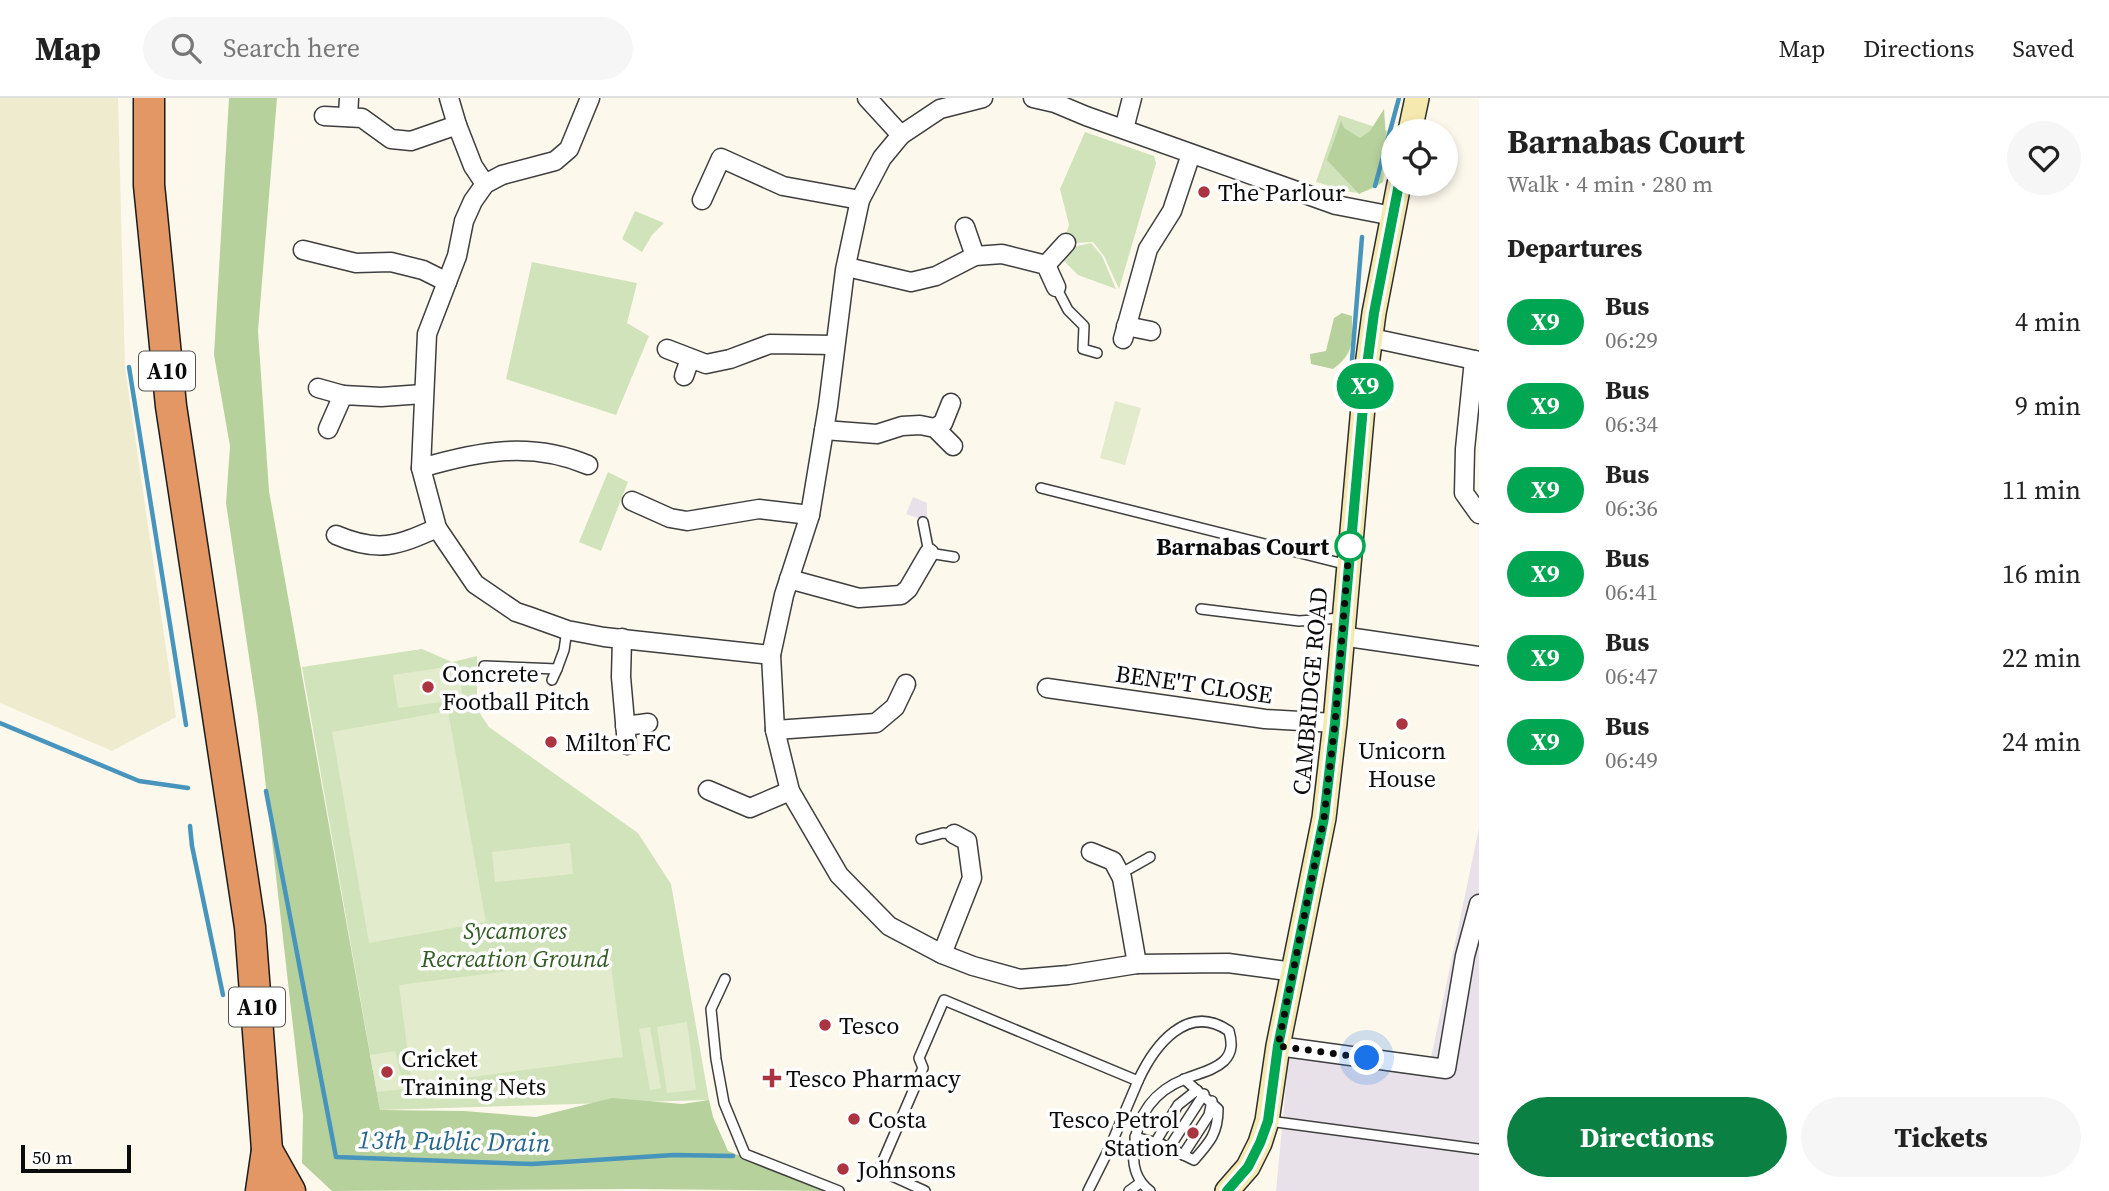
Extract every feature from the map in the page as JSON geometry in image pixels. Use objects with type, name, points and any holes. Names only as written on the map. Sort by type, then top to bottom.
[{"type":"highway","name":"A10","points":[[147,104],[149,186],[171,406],[250,927],[267,1150],[261,1191]]},
{"type":"highway","name":"A10","points":[[267,1150],[290,1191]]},
{"type":"street","points":[[348,117],[349,98]]},
{"type":"street","points":[[449,98],[473,166],[485,184]]},
{"type":"street","points":[[590,98],[569,149],[559,159],[502,175],[485,184],[472,201],[464,221],[457,256],[427,334],[422,394],[421,468],[438,528],[475,584],[516,612],[567,630],[771,655]]},
{"type":"street","points":[[867,98],[901,135]]},
{"type":"street","points":[[983,98],[940,109],[901,135],[882,158],[860,200],[847,267],[810,515],[789,579],[771,655],[775,730],[790,791],[839,875],[889,926],[942,954],[972,966],[1020,979],[1068,975],[1137,964],[1228,963],[1294,972]]},
{"type":"street","points":[[1033,98],[1055,103],[1336,205],[1393,216]]},
{"type":"street","points":[[1124,129],[1132,98]]},
{"type":"street","points":[[1413,119],[1417,98]]},
{"type":"street","points":[[324,116],[362,118],[391,139],[411,141],[457,125]]},
{"type":"street","points":[[1151,331],[1125,332],[1148,249],[1171,211],[1191,154]]},
{"type":"street","points":[[702,200],[721,158],[783,186],[860,200]]},
{"type":"street","name":"CAMBRIDGE ROAD","points":[[1227,1191],[1248,1167],[1268,1121],[1278,1046],[1324,818],[1366,373],[1374,313],[1397,196]]},
{"type":"street","points":[[965,227],[975,256]]},
{"type":"street","points":[[1046,265],[1066,243]]},
{"type":"street","points":[[303,250],[356,263],[391,262],[423,270],[447,282]]},
{"type":"street","points":[[847,267],[911,282],[936,276],[975,256],[1002,254],[1046,265]]},
{"type":"street","points":[[1046,265],[1056,287]]},
{"type":"street","points":[[1372,338],[1476,361],[1465,449],[1464,493],[1479,514]]},
{"type":"street","points":[[667,349],[687,368],[718,363],[770,344],[835,345]]},
{"type":"street","points":[[318,388],[343,395],[381,397],[422,394]]},
{"type":"street","points":[[328,429],[343,395]]},
{"type":"street","points":[[935,428],[943,423],[951,403]]},
{"type":"street","points":[[824,429],[877,434],[902,426],[920,425],[935,428],[953,446]]},
{"type":"street","points":[[421,468],[461,456],[531,449],[569,457],[588,465]]},
{"type":"street","points":[[632,501],[670,518],[687,521],[759,509],[810,515]]},
{"type":"street","points":[[336,535],[356,544],[386,547],[438,528]]},
{"type":"street","points":[[789,579],[859,598],[901,595],[908,589],[929,553]]},
{"type":"street","points":[[1342,627],[1479,656]]},
{"type":"street","points":[[622,638],[621,677],[627,745]]},
{"type":"street","points":[[775,730],[876,723],[901,710],[906,684]]},
{"type":"street","name":"BENE'T CLOSE","points":[[1047,688],[1265,719],[1335,723]]},
{"type":"street","points":[[625,726],[648,723]]},
{"type":"street","points":[[708,790],[747,816],[790,791]]},
{"type":"street","points":[[942,954],[972,878],[967,841],[954,834]]},
{"type":"street","points":[[1091,852],[1113,861],[1120,874],[1137,964]]},
{"type":"street","points":[[1278,1046],[1446,1069],[1465,956],[1479,904]]},
{"type":"lane","points":[[1056,287],[1068,310],[1084,326],[1083,349],[1097,352]]},
{"type":"lane","points":[[1041,488],[1348,565]]},
{"type":"lane","points":[[923,522],[929,553],[954,557]]},
{"type":"lane","points":[[1201,609],[1342,627]]},
{"type":"lane","points":[[552,680],[564,650],[567,630]]},
{"type":"lane","points":[[484,666],[557,669]]},
{"type":"lane","points":[[921,839],[943,833],[954,834]]},
{"type":"lane","points":[[1120,874],[1150,856]]},
{"type":"lane","points":[[724,979],[711,1009],[716,1059],[724,1103],[745,1154],[839,1191]]},
{"type":"lane","points":[[925,1191],[878,1170],[923,1068],[919,1058],[944,1000],[1138,1081]]},
{"type":"lane","points":[[1088,1191],[1138,1081],[1165,1038],[1204,1021],[1217,1023],[1229,1031],[1231,1050],[1226,1059],[1213,1069],[1162,1090],[1150,1102],[1135,1138],[1133,1163],[1140,1183],[1150,1191]]},
{"type":"lane","points":[[1135,1138],[1170,1148],[1194,1160],[1218,1127],[1218,1109],[1184,1079]]},
{"type":"lane","points":[[1155,1143],[1178,1105],[1200,1092]]},
{"type":"lane","points":[[1170,1148],[1200,1092]]},
{"type":"lane","points":[[1183,1155],[1209,1115],[1212,1101]]},
{"type":"lane","points":[[1268,1121],[1479,1149]]},
{"type":"lane","points":[[1129,1191],[1140,1183]]},
{"type":"shaded area","points":[[0,98],[118,98],[125,368],[176,717],[112,751],[0,703]]},
{"type":"shaded area","points":[[913,497],[927,503],[927,519],[906,514]]},
{"type":"shaded area","points":[[1479,828],[1479,1191],[1276,1191],[1290,1042],[1431,1058]]},
{"type":"green space","points":[[229,98],[277,98],[258,331],[269,491],[380,1110],[464,1111],[536,1117],[612,1098],[682,1104],[709,1100],[713,1117],[728,1151],[826,1191],[332,1191],[302,1163],[303,1115],[258,717],[226,503],[230,446],[214,355]]},
{"type":"green space","points":[[1384,109],[1385,119],[1381,119],[1381,183],[1359,194],[1327,160],[1341,121],[1344,128],[1360,138],[1370,131]]},
{"type":"green space","points":[[1339,115],[1381,129],[1381,183],[1366,191],[1351,192],[1316,182]]},
{"type":"green space","points":[[1085,132],[1154,156],[1156,163],[1119,289],[1104,256],[1093,242],[1075,243],[1066,234],[1069,225],[1060,189]]},
{"type":"green space","points":[[635,211],[664,223],[652,235],[642,252],[622,239]]},
{"type":"green space","points":[[1091,243],[1102,256],[1116,289],[1078,275],[1064,261],[1077,246]]},
{"type":"green space","points":[[532,262],[637,283],[627,323],[649,336],[616,415],[506,379]]},
{"type":"green space","points":[[1342,313],[1352,316],[1349,352],[1333,369],[1311,364],[1310,354],[1326,351],[1334,318]]},
{"type":"green space","points":[[1115,401],[1141,408],[1125,465],[1100,458]]},
{"type":"green space","points":[[608,472],[628,482],[601,551],[579,542]]},
{"type":"green space","name":"Sycamores Recreation Ground","points":[[422,649],[452,662],[477,656],[477,709],[489,727],[638,833],[671,884],[709,1100],[380,1110],[302,667]]},
{"type":"green space","name":"Concrete Football Pitch","points":[[458,665],[463,699],[398,708],[393,675]]},
{"type":"green space","points":[[448,711],[486,922],[369,943],[332,732]]},
{"type":"green space","points":[[570,843],[573,874],[495,882],[492,852]]},
{"type":"green space","points":[[610,958],[623,1057],[412,1085],[399,985]]},
{"type":"green space","points":[[687,1022],[696,1090],[667,1093],[657,1027]]},
{"type":"green space","points":[[650,1027],[661,1088],[650,1090],[639,1029]]},
{"type":"green space","name":"Cricket Training Nets","points":[[395,1051],[404,1089],[377,1092],[370,1055]]},
{"type":"waterway","points":[[1375,186],[1399,98]]},
{"type":"waterway","points":[[1352,360],[1362,237]]},
{"type":"waterway","points":[[129,367],[186,725]]},
{"type":"waterway","points":[[0,723],[139,781],[188,788]]},
{"type":"waterway","name":"13th Public Drain","points":[[266,791],[336,1157],[532,1164],[674,1155],[733,1156]]},
{"type":"waterway","points":[[190,826],[223,995]]},
{"type":"bus line","name":"X9","points":[[1227,1191],[1248,1167],[1268,1121],[1278,1046],[1324,818],[1366,373],[1374,313],[1397,196]]},
{"type":"place","name":"The Parlour","points":[[1204,192]]},
{"type":"place","name":"Barnabas Court","points":[[1350,546]]},
{"type":"place","name":"Concrete Football Pitch","points":[[428,687]]},
{"type":"place","name":"Unicorn House","points":[[1402,724]]},
{"type":"place","name":"Milton FC","points":[[551,742]]},
{"type":"place","name":"Tesco","points":[[825,1025]]},
{"type":"place","name":"Cricket Training Nets","points":[[387,1072]]},
{"type":"place","name":"Tesco Pharmacy","points":[[772,1078]]},
{"type":"place","name":"Costa","points":[[854,1119]]},
{"type":"place","name":"Tesco Petrol Station","points":[[1193,1133]]},
{"type":"place","name":"Johnsons","points":[[843,1169]]},
{"type":"route","points":[[1350,546],[1350,537],[1335,723],[1324,818],[1278,1046],[1367,1058]]}]
